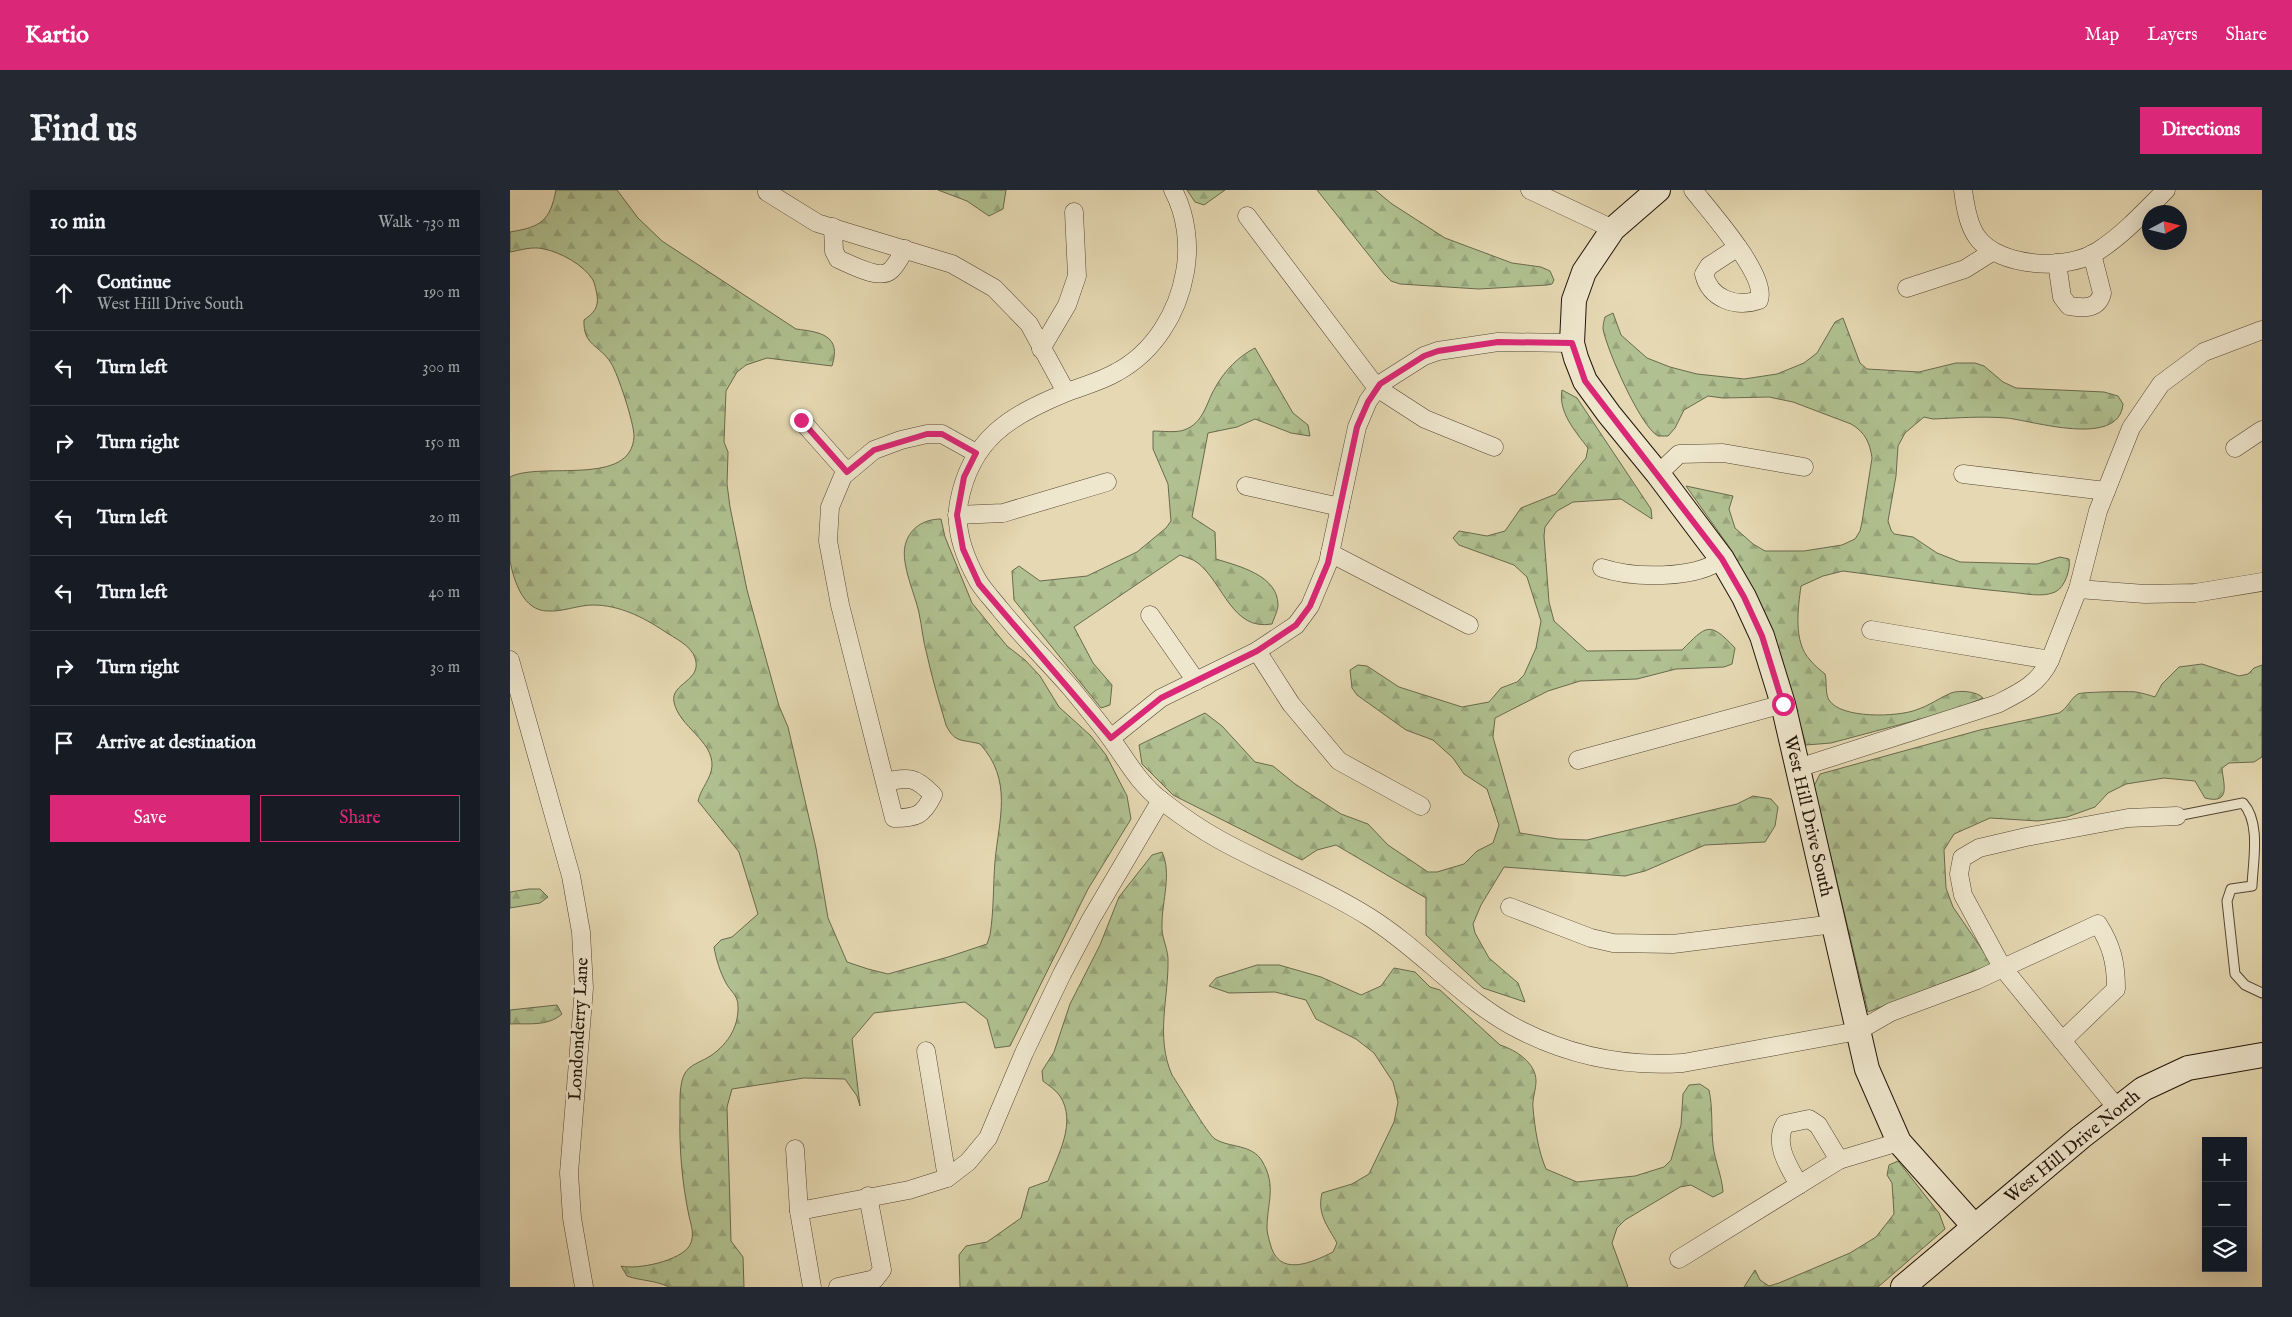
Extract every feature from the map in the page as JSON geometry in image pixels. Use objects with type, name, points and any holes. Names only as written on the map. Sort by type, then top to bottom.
[{"type":"street","points":[[1173,190],[1181,205],[1186,234],[1186,265],[1181,291],[1169,319],[1151,344],[1135,361],[1115,374],[1066,392],[1005,422],[990,435],[976,453],[964,477],[957,515],[963,549],[979,584],[1111,738],[1136,776],[1161,800],[1218,839],[1369,917],[1406,943],[1462,990],[1502,1020],[1522,1031],[1587,1056],[1628,1063],[1656,1065],[1683,1063],[1858,1031],[1891,1012],[1977,980],[2002,966],[2098,924],[2109,941],[2116,968],[2116,990],[2062,1041]]},
{"type":"street","points":[[1530,190],[1613,229]]},
{"type":"street","name":"West Hill Drive South","points":[[1658,190],[1613,229],[1584,272],[1574,300],[1572,343],[1585,381],[1722,559],[1744,597],[1762,636],[1783,704],[1867,1069],[1899,1142],[1974,1226]]},
{"type":"street","points":[[1693,190],[1738,247]]},
{"type":"street","points":[[1962,190],[1966,209],[1977,237],[1992,252],[2027,263],[2057,263],[2083,258],[2092,254],[2131,225],[2166,190]]},
{"type":"street","points":[[767,191],[817,223],[952,264],[994,288],[1029,324],[1066,392]]},
{"type":"street","points":[[1041,349],[1067,305],[1077,276],[1074,212]]},
{"type":"street","points":[[1248,216],[1377,388],[1426,419],[1494,447]]},
{"type":"street","points":[[834,227],[834,251],[838,259],[870,273],[886,273],[891,270],[905,249]]},
{"type":"street","points":[[1907,288],[1965,269],[1992,252]]},
{"type":"street","points":[[2057,263],[2062,297],[2068,306],[2084,309],[2094,305],[2101,299],[2102,293],[2092,254]]},
{"type":"street","points":[[1798,768],[1997,704],[2027,690],[2045,671],[2050,660],[2078,589],[2098,511],[2131,428],[2161,384],[2204,352],[2262,330]]},
{"type":"street","points":[[1111,738],[1161,698],[1257,651],[1296,625],[1310,606],[1330,553],[1357,427],[1368,402],[1380,384],[1424,356],[1438,351],[1498,342],[1572,343]]},
{"type":"street","points":[[801,420],[847,472]]},
{"type":"street","points":[[2235,448],[2262,430]]},
{"type":"street","points":[[885,782],[840,605],[828,541],[830,507],[843,476],[874,450],[927,434],[942,434],[976,453]]},
{"type":"street","points":[[1658,474],[1679,454],[1723,453],[1804,467]]},
{"type":"street","points":[[1963,474],[2106,491]]},
{"type":"street","points":[[957,515],[1004,513],[1107,482]]},
{"type":"street","points":[[1246,486],[1340,507]]},
{"type":"street","points":[[1330,553],[1469,626]]},
{"type":"street","points":[[1602,568],[1616,572],[1643,575],[1688,572],[1715,564],[1722,559]]},
{"type":"street","points":[[2078,589],[2145,594],[2195,593],[2262,582]]},
{"type":"street","points":[[1150,615],[1196,681]]},
{"type":"street","points":[[1871,630],[2050,660]]},
{"type":"street","points":[[1257,651],[1292,704],[1339,762],[1421,806]]},
{"type":"street","name":"Londonderry Lane","points":[[510,660],[571,876],[581,932],[584,988],[569,1173],[572,1218],[584,1287]]},
{"type":"street","points":[[1578,760],[1783,704]]},
{"type":"street","points":[[799,1211],[868,1196],[909,1190],[947,1178],[968,1162],[988,1138],[1024,1053],[1062,974],[1095,911],[1161,800]]},
{"type":"street","points":[[2117,1108],[2097,1080],[2062,1041],[2002,966],[1963,895],[1959,874],[1962,858],[1979,848],[2026,837],[2128,818],[2177,816]]},
{"type":"street","points":[[1510,907],[1591,938],[1613,943],[1673,944],[1834,924]]},
{"type":"street","points":[[926,1051],[947,1178]]},
{"type":"street","name":"West Hill Drive North","points":[[1903,1287],[2117,1108],[2143,1089],[2188,1068],[2262,1055]]},
{"type":"street","points":[[1799,1185],[1782,1153],[1781,1131],[1785,1124],[1810,1119],[1818,1125],[1839,1160]]},
{"type":"street","points":[[1679,1259],[1839,1160],[1899,1142]]},
{"type":"street","points":[[795,1149],[799,1211],[812,1287]]},
{"type":"street","points":[[838,1287],[875,1279],[882,1270],[868,1196]]},
{"type":"lane","points":[[2177,816],[2243,803],[2250,811],[2254,832],[2252,886],[2231,889],[2227,901],[2236,974],[2245,985],[2262,993]]},
{"type":"green space","points":[[556,190],[617,190],[638,218],[662,241],[796,329],[827,337],[834,348],[832,366],[767,358],[746,365],[737,372],[726,391],[724,442],[728,452],[727,484],[730,507],[747,590],[779,706],[788,727],[816,848],[828,918],[847,962],[888,974],[987,944],[990,935],[995,861],[1001,815],[1000,786],[997,772],[980,744],[956,738],[946,725],[924,644],[919,613],[909,580],[904,554],[910,534],[923,523],[941,519],[945,537],[972,603],[1007,646],[1025,660],[1040,676],[1059,707],[1091,736],[1106,755],[1127,796],[1131,819],[1088,889],[1010,1046],[995,1048],[987,1019],[965,1002],[874,1013],[852,1039],[860,1106],[857,1096],[845,1079],[804,1078],[732,1089],[727,1107],[731,1241],[743,1257],[744,1287],[669,1287],[627,1276],[621,1266],[637,1267],[668,1260],[678,1256],[690,1245],[692,1230],[684,1191],[681,1152],[680,1098],[683,1077],[695,1064],[714,1054],[725,1043],[734,1029],[738,1014],[737,999],[722,974],[714,947],[721,940],[732,937],[758,914],[739,852],[698,801],[711,771],[711,757],[702,741],[682,719],[674,702],[677,690],[695,672],[696,666],[693,653],[682,642],[656,626],[639,617],[612,607],[593,605],[565,610],[539,610],[532,606],[521,594],[512,569],[510,561],[510,477],[542,471],[602,468],[618,462],[629,452],[634,436],[629,410],[614,369],[606,357],[589,340],[584,329],[584,320],[593,312],[597,303],[595,285],[589,274],[578,264],[564,256],[540,248],[510,252],[510,232],[529,228],[542,221],[551,209]]},
{"type":"green space","points":[[938,190],[1006,190],[1003,209],[989,216],[967,201]]},
{"type":"green space","points":[[1187,190],[1225,190],[1204,205],[1195,202]]},
{"type":"green space","points":[[1317,190],[1375,190],[1392,204],[1445,238],[1512,263],[1541,267],[1550,271],[1554,280],[1552,284],[1547,285],[1479,289],[1400,284],[1391,281]]},
{"type":"green space","points":[[1613,313],[1621,335],[1647,358],[1670,367],[1697,374],[1744,379],[1777,374],[1804,363],[1817,353],[1835,322],[1843,318],[1860,363],[1867,369],[1919,372],[1956,363],[1975,363],[1984,366],[2003,382],[2016,388],[2104,392],[2118,396],[2123,404],[2118,418],[2107,425],[2091,429],[2072,429],[2006,418],[1933,419],[1924,417],[1905,433],[1898,446],[1896,476],[1888,521],[1894,534],[1913,537],[1937,553],[1960,562],[2037,564],[2060,557],[2069,559],[2066,577],[2059,590],[2044,595],[2026,594],[1843,571],[1823,576],[1801,586],[1798,624],[1801,644],[1810,660],[1825,674],[1828,697],[1835,706],[1845,711],[1883,715],[1916,710],[1954,692],[1963,691],[1983,698],[1951,711],[1831,743],[1806,745],[1776,640],[1732,551],[1686,486],[1733,496],[1729,509],[1735,528],[1753,544],[1765,551],[1804,551],[1842,545],[1855,539],[1860,531],[1872,458],[1870,447],[1863,434],[1851,424],[1793,402],[1769,397],[1723,398],[1708,396],[1684,410],[1675,428],[1668,436],[1658,436],[1642,418],[1625,387],[1611,353],[1603,327],[1605,317]]},
{"type":"green space","points":[[1255,348],[1293,413],[1308,425],[1310,436],[1291,433],[1255,419],[1237,427],[1208,433],[1192,517],[1215,532],[1216,559],[1255,573],[1271,586],[1276,595],[1278,605],[1272,624],[1258,624],[1247,620],[1230,604],[1215,582],[1198,563],[1180,555],[1074,627],[1093,663],[1112,685],[1110,705],[1101,708],[1014,600],[1012,571],[1019,566],[1040,581],[1087,576],[1137,552],[1166,528],[1171,521],[1168,484],[1153,449],[1153,431],[1181,431],[1196,423],[1227,370]]},
{"type":"green space","points":[[1562,390],[1577,398],[1651,509],[1652,519],[1621,499],[1573,502],[1557,511],[1545,527],[1544,536],[1549,602],[1554,621],[1587,651],[1682,650],[1702,631],[1708,630],[1719,633],[1735,648],[1732,664],[1724,667],[1676,669],[1637,679],[1580,681],[1548,691],[1495,718],[1493,737],[1520,833],[1558,839],[1587,840],[1737,804],[1753,796],[1771,799],[1778,807],[1775,826],[1765,842],[1705,845],[1645,871],[1625,876],[1504,867],[1481,905],[1473,924],[1475,933],[1489,958],[1518,983],[1525,1002],[1483,988],[1426,935],[1426,898],[1336,845],[1317,850],[1302,860],[1173,795],[1142,764],[1139,745],[1205,713],[1222,726],[1255,762],[1273,766],[1295,784],[1341,814],[1368,824],[1388,845],[1428,872],[1437,872],[1464,864],[1477,851],[1493,843],[1499,825],[1487,789],[1464,774],[1453,758],[1433,740],[1406,730],[1357,695],[1352,688],[1350,670],[1358,665],[1367,666],[1399,687],[1462,707],[1489,702],[1501,688],[1517,682],[1524,675],[1536,648],[1541,621],[1527,577],[1514,565],[1459,545],[1453,538],[1459,531],[1487,536],[1505,531],[1521,508],[1556,494],[1586,458],[1588,448],[1565,414],[1561,398]]},
{"type":"green space","points":[[2202,664],[2239,676],[2248,674],[2254,668],[2262,665],[2262,757],[2254,762],[2229,763],[2222,768],[2224,791],[2223,796],[2219,798],[2205,798],[2195,781],[2164,778],[2126,784],[2108,793],[2095,807],[2067,817],[2038,821],[1990,818],[1954,834],[1944,850],[1946,888],[1953,907],[1992,964],[1868,1012],[1814,786],[1820,774],[1980,730],[2059,713],[2065,709],[2075,696],[2081,693],[2132,692],[2155,697],[2162,684],[2179,667]]},
{"type":"green space","points":[[1162,852],[1166,869],[1162,928],[1168,958],[1164,1017],[1164,1046],[1167,1060],[1172,1075],[1211,1136],[1221,1142],[1247,1149],[1262,1161],[1267,1170],[1270,1187],[1267,1219],[1268,1234],[1274,1254],[1280,1261],[1296,1265],[1315,1260],[1333,1252],[1337,1243],[1322,1213],[1322,1193],[1352,1184],[1369,1174],[1394,1122],[1398,1102],[1393,1082],[1374,1053],[1356,1039],[1316,1019],[1306,1000],[1275,992],[1229,993],[1209,986],[1216,978],[1257,965],[1279,965],[1321,977],[1361,995],[1381,986],[1394,968],[1415,972],[1430,987],[1440,990],[1500,1045],[1524,1058],[1533,1068],[1536,1081],[1533,1105],[1534,1116],[1543,1162],[1546,1169],[1577,1182],[1635,1176],[1664,1167],[1671,1160],[1681,1125],[1683,1094],[1689,1085],[1700,1084],[1709,1090],[1713,1145],[1723,1192],[1713,1197],[1691,1185],[1680,1187],[1625,1220],[1617,1228],[1612,1243],[1628,1287],[960,1287],[959,1255],[966,1246],[987,1242],[1021,1218],[1029,1188],[1048,1181],[1061,1150],[1067,1117],[1065,1106],[1060,1096],[1043,1081],[1042,1071],[1054,1052],[1070,1004],[1100,945],[1119,897],[1152,855]]},
{"type":"green space","points":[[540,889],[548,897],[540,903],[510,908],[510,892]]},
{"type":"green space","points":[[557,1005],[562,1014],[550,1021],[537,1024],[510,1024],[510,1010]]},
{"type":"green space","points":[[1898,1161],[1939,1213],[1945,1229],[1878,1287],[1744,1287],[1755,1270],[1760,1280],[1769,1286],[1850,1253],[1876,1237],[1894,1214],[1892,1183],[1887,1175],[1889,1165]]},
{"type":"route","points":[[801,420],[847,472],[874,450],[901,440],[927,434],[942,434],[976,453],[964,477],[957,515],[963,549],[979,584],[1111,738],[1161,698],[1257,651],[1296,625],[1310,606],[1328,563],[1357,427],[1368,402],[1380,384],[1424,356],[1438,351],[1498,342],[1572,343],[1585,381],[1722,559],[1744,597],[1762,636],[1783,704]]}]
